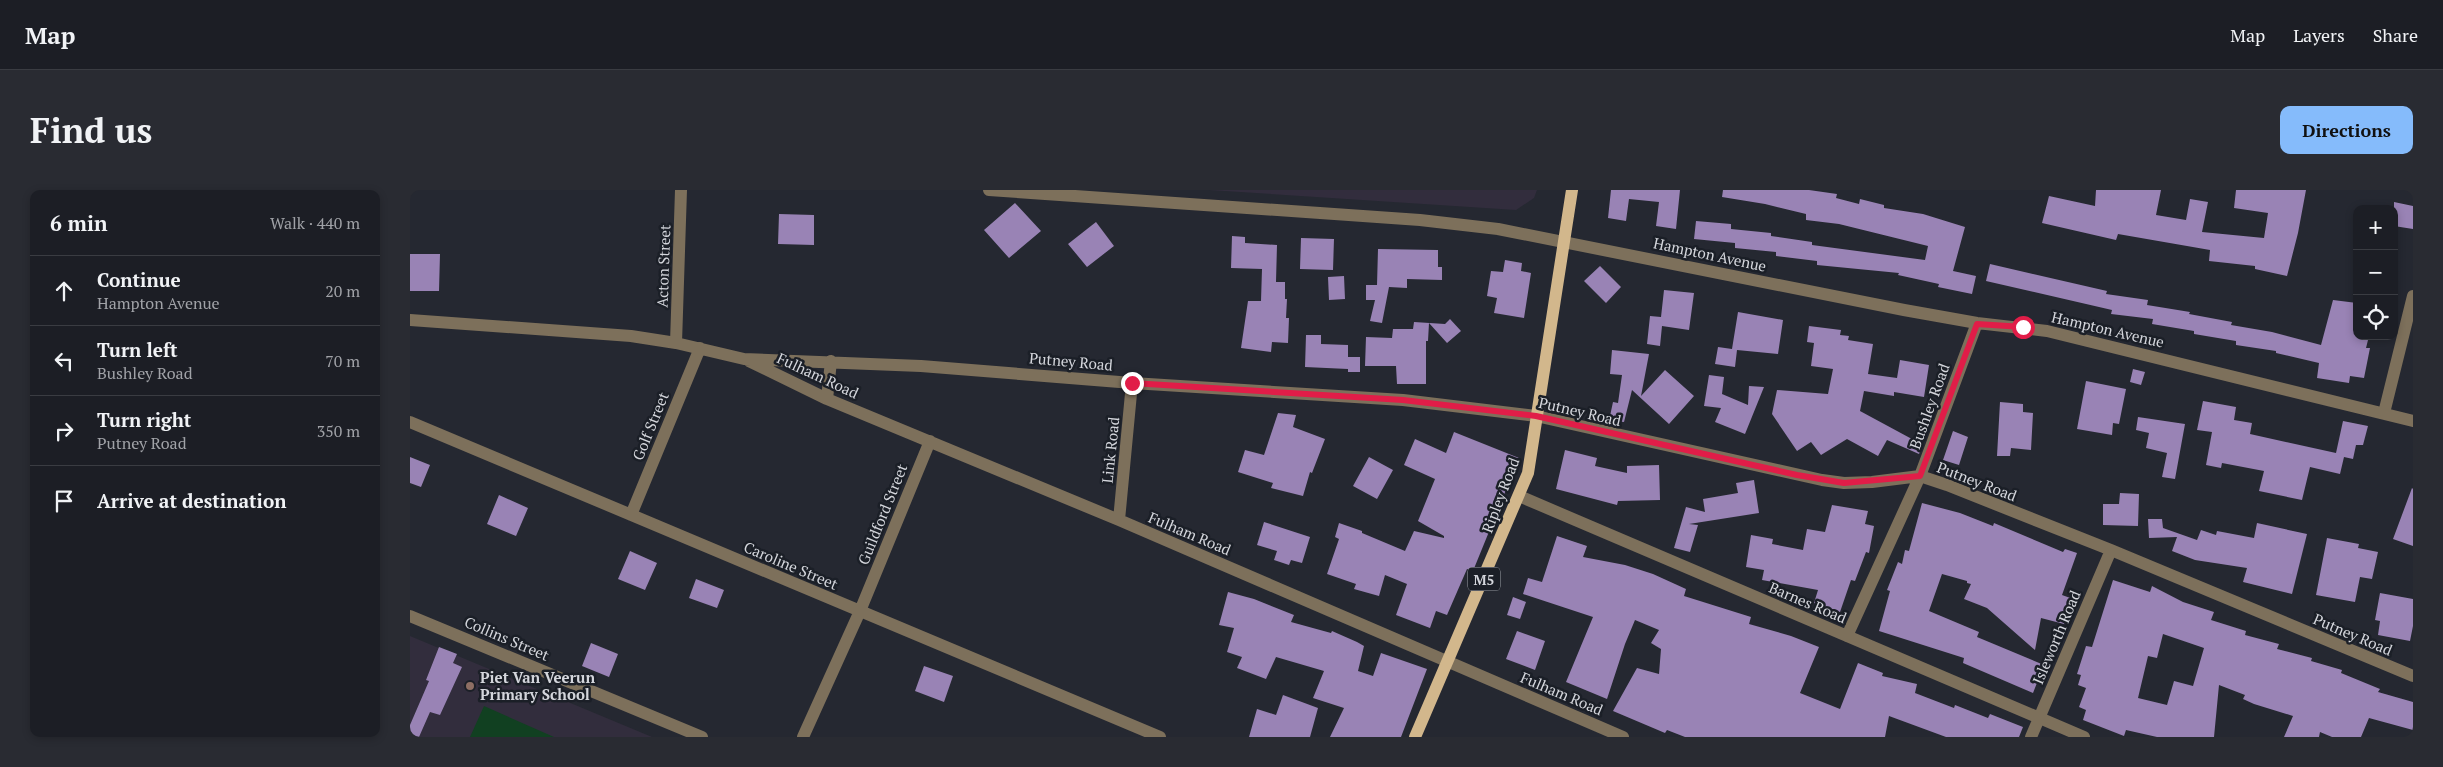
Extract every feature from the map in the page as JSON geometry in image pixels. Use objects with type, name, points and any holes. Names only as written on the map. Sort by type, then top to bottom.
[{"type":"main road","name":"Ripley Road","points":[[1415,737],[1519,496],[1530,466],[1536,416],[1572,190]]},
{"type":"street","name":"Acton Street","points":[[676,343],[682,190]]},
{"type":"street","name":"Hampton Avenue","points":[[989,190],[1484,226],[1977,324],[2023,327],[2106,344],[2413,421]]},
{"type":"street","points":[[2384,414],[2413,296]]},
{"type":"street","points":[[410,320],[631,336],[700,348]]},
{"type":"street","name":"Bushley Road","points":[[1847,636],[1920,476],[1977,324]]},
{"type":"street","name":"Putney Road","points":[[700,348],[744,359],[831,361],[1403,400],[1536,416],[1822,480],[1844,483],[1872,482],[1920,476],[2111,550],[2413,676]]},
{"type":"street","name":"Golf Street","points":[[630,515],[700,348]]},
{"type":"street","name":"Fulham Road","points":[[744,359],[826,399],[1119,520],[1623,737]]},
{"type":"street","points":[[826,399],[831,361]]},
{"type":"street","name":"Link Road","points":[[1119,520],[1132,383]]},
{"type":"street","name":"Caroline Street","points":[[410,422],[1160,737]]},
{"type":"street","name":"Guildford Street","points":[[803,737],[860,611],[930,441]]},
{"type":"street","name":"Barnes Road","points":[[1519,496],[2084,737]]},
{"type":"street","name":"Isleworth Road","points":[[2031,737],[2111,550]]},
{"type":"street","name":"Collins Street","points":[[410,616],[702,737]]},
{"type":"shaded area","points":[[1209,190],[1537,190],[1534,198],[1516,210]]},
{"type":"shaded area","name":"Piet Van Veerun Primary School","points":[[410,636],[652,737],[410,737]]},
{"type":"green space","points":[[484,706],[554,737],[470,737]]},
{"type":"building","points":[[1611,190],[1680,190],[1676,229],[1656,226],[1659,202],[1629,199],[1626,221],[1608,218]]},
{"type":"building","points":[[1723,190],[1809,190],[1837,194],[1836,198],[1859,204],[1860,199],[1884,205],[1884,208],[1923,214],[1965,227],[1953,271],[1976,276],[1972,294],[1938,287],[1939,284],[1898,275],[1899,273],[1817,265],[1817,261],[1776,256],[1776,252],[1735,248],[1735,243],[1694,239],[1696,221],[1731,224],[1731,229],[1771,233],[1771,236],[1812,242],[1812,245],[1925,260],[1928,246],[1839,224],[1806,220],[1806,214],[1765,204],[1722,197]]},
{"type":"building","points":[[2096,190],[2161,190],[2156,215],[2186,220],[2190,199],[2208,202],[2202,232],[2264,238],[2268,213],[2234,208],[2236,190],[2306,190],[2287,276],[2255,269],[2255,266],[2209,261],[2210,250],[2118,234],[2116,240],[2042,223],[2049,196],[2095,206]]},
{"type":"building","points":[[2394,202],[2413,206],[2413,229],[2398,227],[2398,205],[2394,205]]},
{"type":"building","points":[[1015,203],[1041,231],[1009,258],[984,230]]},
{"type":"building","points":[[779,214],[814,215],[814,245],[778,244]]},
{"type":"building","points":[[1096,222],[1114,246],[1087,267],[1068,244]]},
{"type":"building","points":[[1232,236],[1245,237],[1245,243],[1277,245],[1276,282],[1285,282],[1285,299],[1287,299],[1286,318],[1289,318],[1288,343],[1272,342],[1271,352],[1241,348],[1248,301],[1261,301],[1262,269],[1231,268]]},
{"type":"building","points":[[1301,238],[1334,239],[1333,270],[1300,269]]},
{"type":"building","points":[[1378,249],[1438,250],[1438,267],[1442,267],[1442,280],[1407,279],[1407,288],[1389,287],[1382,323],[1370,321],[1375,300],[1366,300],[1366,285],[1377,285]]},
{"type":"building","points":[[410,254],[440,254],[439,291],[410,291]]},
{"type":"building","points":[[1505,260],[1522,263],[1521,271],[1531,273],[1524,318],[1494,313],[1497,298],[1487,296],[1491,271],[1503,272]]},
{"type":"building","points":[[1990,264],[2107,291],[2106,294],[2148,300],[2147,305],[2190,312],[2189,314],[2232,322],[2231,325],[2272,332],[2321,345],[2333,300],[2353,302],[2353,340],[2368,340],[2366,348],[2370,348],[2364,378],[2350,376],[2349,383],[2317,378],[2319,363],[2276,353],[2276,351],[2236,345],[2236,341],[2194,334],[2194,331],[2152,324],[2153,319],[2111,314],[2112,310],[1986,281]]},
{"type":"building","points":[[1600,266],[1621,287],[1606,303],[1584,281]]},
{"type":"building","points":[[1344,276],[1345,299],[1329,300],[1328,277]]},
{"type":"building","points":[[1664,290],[1694,293],[1689,330],[1662,326],[1660,346],[1647,344],[1650,316],[1661,317]]},
{"type":"building","points":[[1738,312],[1783,320],[1778,354],[1737,350],[1735,367],[1715,364],[1718,347],[1732,349]]},
{"type":"building","points":[[1450,319],[1461,331],[1447,343],[1429,323],[1428,341],[1426,341],[1426,384],[1397,384],[1396,366],[1365,366],[1366,337],[1392,338],[1393,329],[1413,329],[1414,322],[1445,324]]},
{"type":"building","points":[[1809,326],[1841,330],[1840,335],[1849,336],[1848,340],[1873,344],[1868,374],[1897,378],[1900,360],[1929,365],[1924,397],[1894,392],[1894,396],[1864,391],[1860,411],[1923,445],[1919,454],[1887,440],[1878,456],[1847,439],[1821,455],[1811,442],[1797,451],[1772,414],[1777,390],[1828,394],[1833,369],[1811,366],[1814,343],[1807,342]]},
{"type":"building","points":[[1306,335],[1321,335],[1321,344],[1348,345],[1348,357],[1360,357],[1360,372],[1348,372],[1348,369],[1305,367]]},
{"type":"building","points":[[1612,350],[1649,354],[1641,396],[1665,370],[1694,396],[1669,424],[1632,390],[1624,422],[1615,421],[1616,418],[1610,416],[1613,402],[1618,403],[1622,375],[1610,374]]},
{"type":"building","points":[[2133,369],[2145,372],[2141,385],[2130,382]]},
{"type":"building","points":[[1709,375],[1724,377],[1722,394],[1748,405],[1749,386],[1764,387],[1745,434],[1715,422],[1721,408],[1704,406]]},
{"type":"building","points":[[2086,381],[2126,389],[2119,424],[2113,423],[2112,435],[2077,429]]},
{"type":"building","points":[[2203,401],[2236,407],[2234,420],[2252,423],[2250,434],[2336,453],[2343,421],[2368,426],[2363,445],[2356,445],[2353,459],[2344,457],[2340,474],[2310,467],[2302,500],[2259,491],[2264,471],[2222,463],[2221,468],[2206,465],[2212,432],[2197,430]]},
{"type":"building","points":[[2000,402],[2023,404],[2023,412],[2033,413],[2031,450],[2011,448],[2010,456],[1997,456]]},
{"type":"building","points":[[1278,413],[1296,415],[1293,427],[1325,439],[1312,473],[1310,472],[1303,496],[1271,488],[1273,483],[1238,472],[1245,450],[1264,455]]},
{"type":"building","points":[[2138,417],[2185,424],[2175,479],[2162,477],[2167,453],[2146,448],[2149,433],[2136,430]]},
{"type":"building","points":[[1953,431],[1968,437],[1959,465],[1943,460]]},
{"type":"building","points":[[1454,432],[1519,458],[1473,571],[1467,569],[1447,615],[1436,611],[1430,628],[1396,615],[1407,584],[1385,575],[1379,596],[1354,589],[1356,584],[1327,574],[1339,539],[1335,537],[1339,523],[1362,531],[1362,533],[1405,551],[1414,531],[1444,538],[1444,536],[1418,521],[1435,479],[1404,465],[1415,439],[1446,453]]},
{"type":"building","points":[[1565,450],[1597,458],[1595,466],[1627,473],[1627,466],[1659,465],[1660,500],[1618,501],[1617,505],[1556,489]]},
{"type":"building","points":[[410,457],[430,465],[421,487],[410,483]]},
{"type":"building","points":[[1369,457],[1393,470],[1377,499],[1353,486]]},
{"type":"building","points":[[1754,480],[1759,513],[1689,524],[1698,525],[1690,552],[1674,548],[1686,507],[1705,512],[1703,499],[1738,493],[1736,483]]},
{"type":"building","points":[[2413,489],[2413,546],[2393,539]]},
{"type":"building","points":[[2120,493],[2139,494],[2138,526],[2103,525],[2103,504],[2119,504]]},
{"type":"building","points":[[499,495],[528,508],[516,536],[487,524]]},
{"type":"building","points":[[1922,503],[1960,513],[1993,526],[1994,523],[2063,552],[2065,549],[2077,553],[2062,595],[2073,599],[2064,624],[2041,618],[2035,650],[1987,608],[1964,599],[1971,584],[1967,583],[1967,581],[1942,574],[1929,611],[1979,632],[1977,637],[2044,665],[2033,693],[1963,663],[1964,658],[1879,631],[1890,591],[1887,590],[1898,562],[1902,564],[1905,550],[1909,551]]},
{"type":"building","points":[[1832,505],[1868,511],[1865,524],[1874,526],[1869,553],[1866,552],[1855,581],[1851,580],[1840,612],[1814,603],[1818,590],[1762,580],[1764,570],[1746,567],[1751,535],[1773,539],[1772,544],[1803,550],[1807,529],[1825,532]]},
{"type":"building","points":[[2148,519],[2162,519],[2163,528],[2197,540],[2201,530],[2216,535],[2217,531],[2254,538],[2257,523],[2307,534],[2292,594],[2243,582],[2247,568],[2195,560],[2172,551],[2177,537],[2149,538]]},
{"type":"building","points":[[1264,522],[1310,537],[1302,563],[1291,560],[1289,565],[1274,560],[1277,551],[1257,545]]},
{"type":"building","points":[[1557,536],[1587,546],[1583,557],[1625,565],[1653,574],[1686,589],[1684,596],[1751,617],[1749,624],[1791,636],[1819,647],[1800,693],[1840,709],[1858,663],[1883,673],[1882,676],[1917,684],[1915,693],[1954,708],[1955,705],[1988,718],[1990,714],[2023,727],[2019,737],[1946,737],[1889,716],[1885,737],[1685,737],[1667,730],[1665,733],[1613,711],[1637,668],[1659,674],[1661,649],[1651,643],[1659,630],[1635,620],[1607,699],[1566,682],[1593,617],[1523,594],[1528,578],[1542,582]]},
{"type":"building","points":[[2327,538],[2359,544],[2358,548],[2378,552],[2372,579],[2360,577],[2355,602],[2316,595]]},
{"type":"building","points":[[630,551],[657,563],[645,590],[618,579]]},
{"type":"building","points":[[696,579],[724,590],[717,608],[689,598]]},
{"type":"building","points":[[2113,580],[2150,592],[2152,586],[2183,602],[2214,612],[2211,620],[2246,631],[2245,635],[2279,644],[2277,649],[2312,658],[2311,661],[2342,670],[2341,673],[2380,689],[2378,692],[2413,702],[2413,730],[2369,718],[2361,737],[2332,737],[2320,732],[2319,737],[2284,737],[2293,716],[2254,704],[2243,699],[2245,695],[2219,685],[2214,737],[2157,737],[2126,730],[2124,736],[2083,720],[2086,710],[2079,707],[2086,688],[2078,685],[2081,675],[2077,674],[2086,646],[2092,647]],"holes":[[[2163,634],[2204,648],[2193,686],[2174,681],[2167,705],[2138,698],[2148,656],[2157,658]]]},
{"type":"building","points":[[1228,592],[1254,599],[1294,615],[1291,622],[1331,633],[1332,631],[1364,646],[1358,671],[1373,676],[1381,653],[1427,669],[1401,737],[1330,737],[1344,708],[1313,698],[1324,671],[1276,657],[1266,679],[1237,668],[1242,657],[1227,652],[1234,628],[1219,625]]},
{"type":"building","points":[[2380,593],[2413,599],[2413,626],[2410,641],[2378,635],[2380,621],[2375,620]]},
{"type":"building","points":[[1513,597],[1526,602],[1520,619],[1507,615]]},
{"type":"building","points":[[1517,631],[1545,641],[1535,670],[1506,659]]},
{"type":"building","points":[[591,643],[618,654],[609,677],[582,666]]},
{"type":"building","points":[[439,647],[457,654],[453,663],[462,667],[440,715],[430,712],[419,737],[410,737],[410,725],[429,681],[426,680]]},
{"type":"building","points":[[924,666],[953,676],[944,702],[915,691]]},
{"type":"building","points":[[1283,695],[1318,708],[1310,737],[1249,737],[1257,709],[1276,715]]},
{"type":"place","name":"Piet Van Veerun Primary School","points":[[470,686]]},
{"type":"route","points":[[1132,383],[1403,400],[1469,407],[1536,416],[1616,436],[1822,480],[1844,483],[1872,482],[1920,476],[1977,324],[2023,327]]}]
